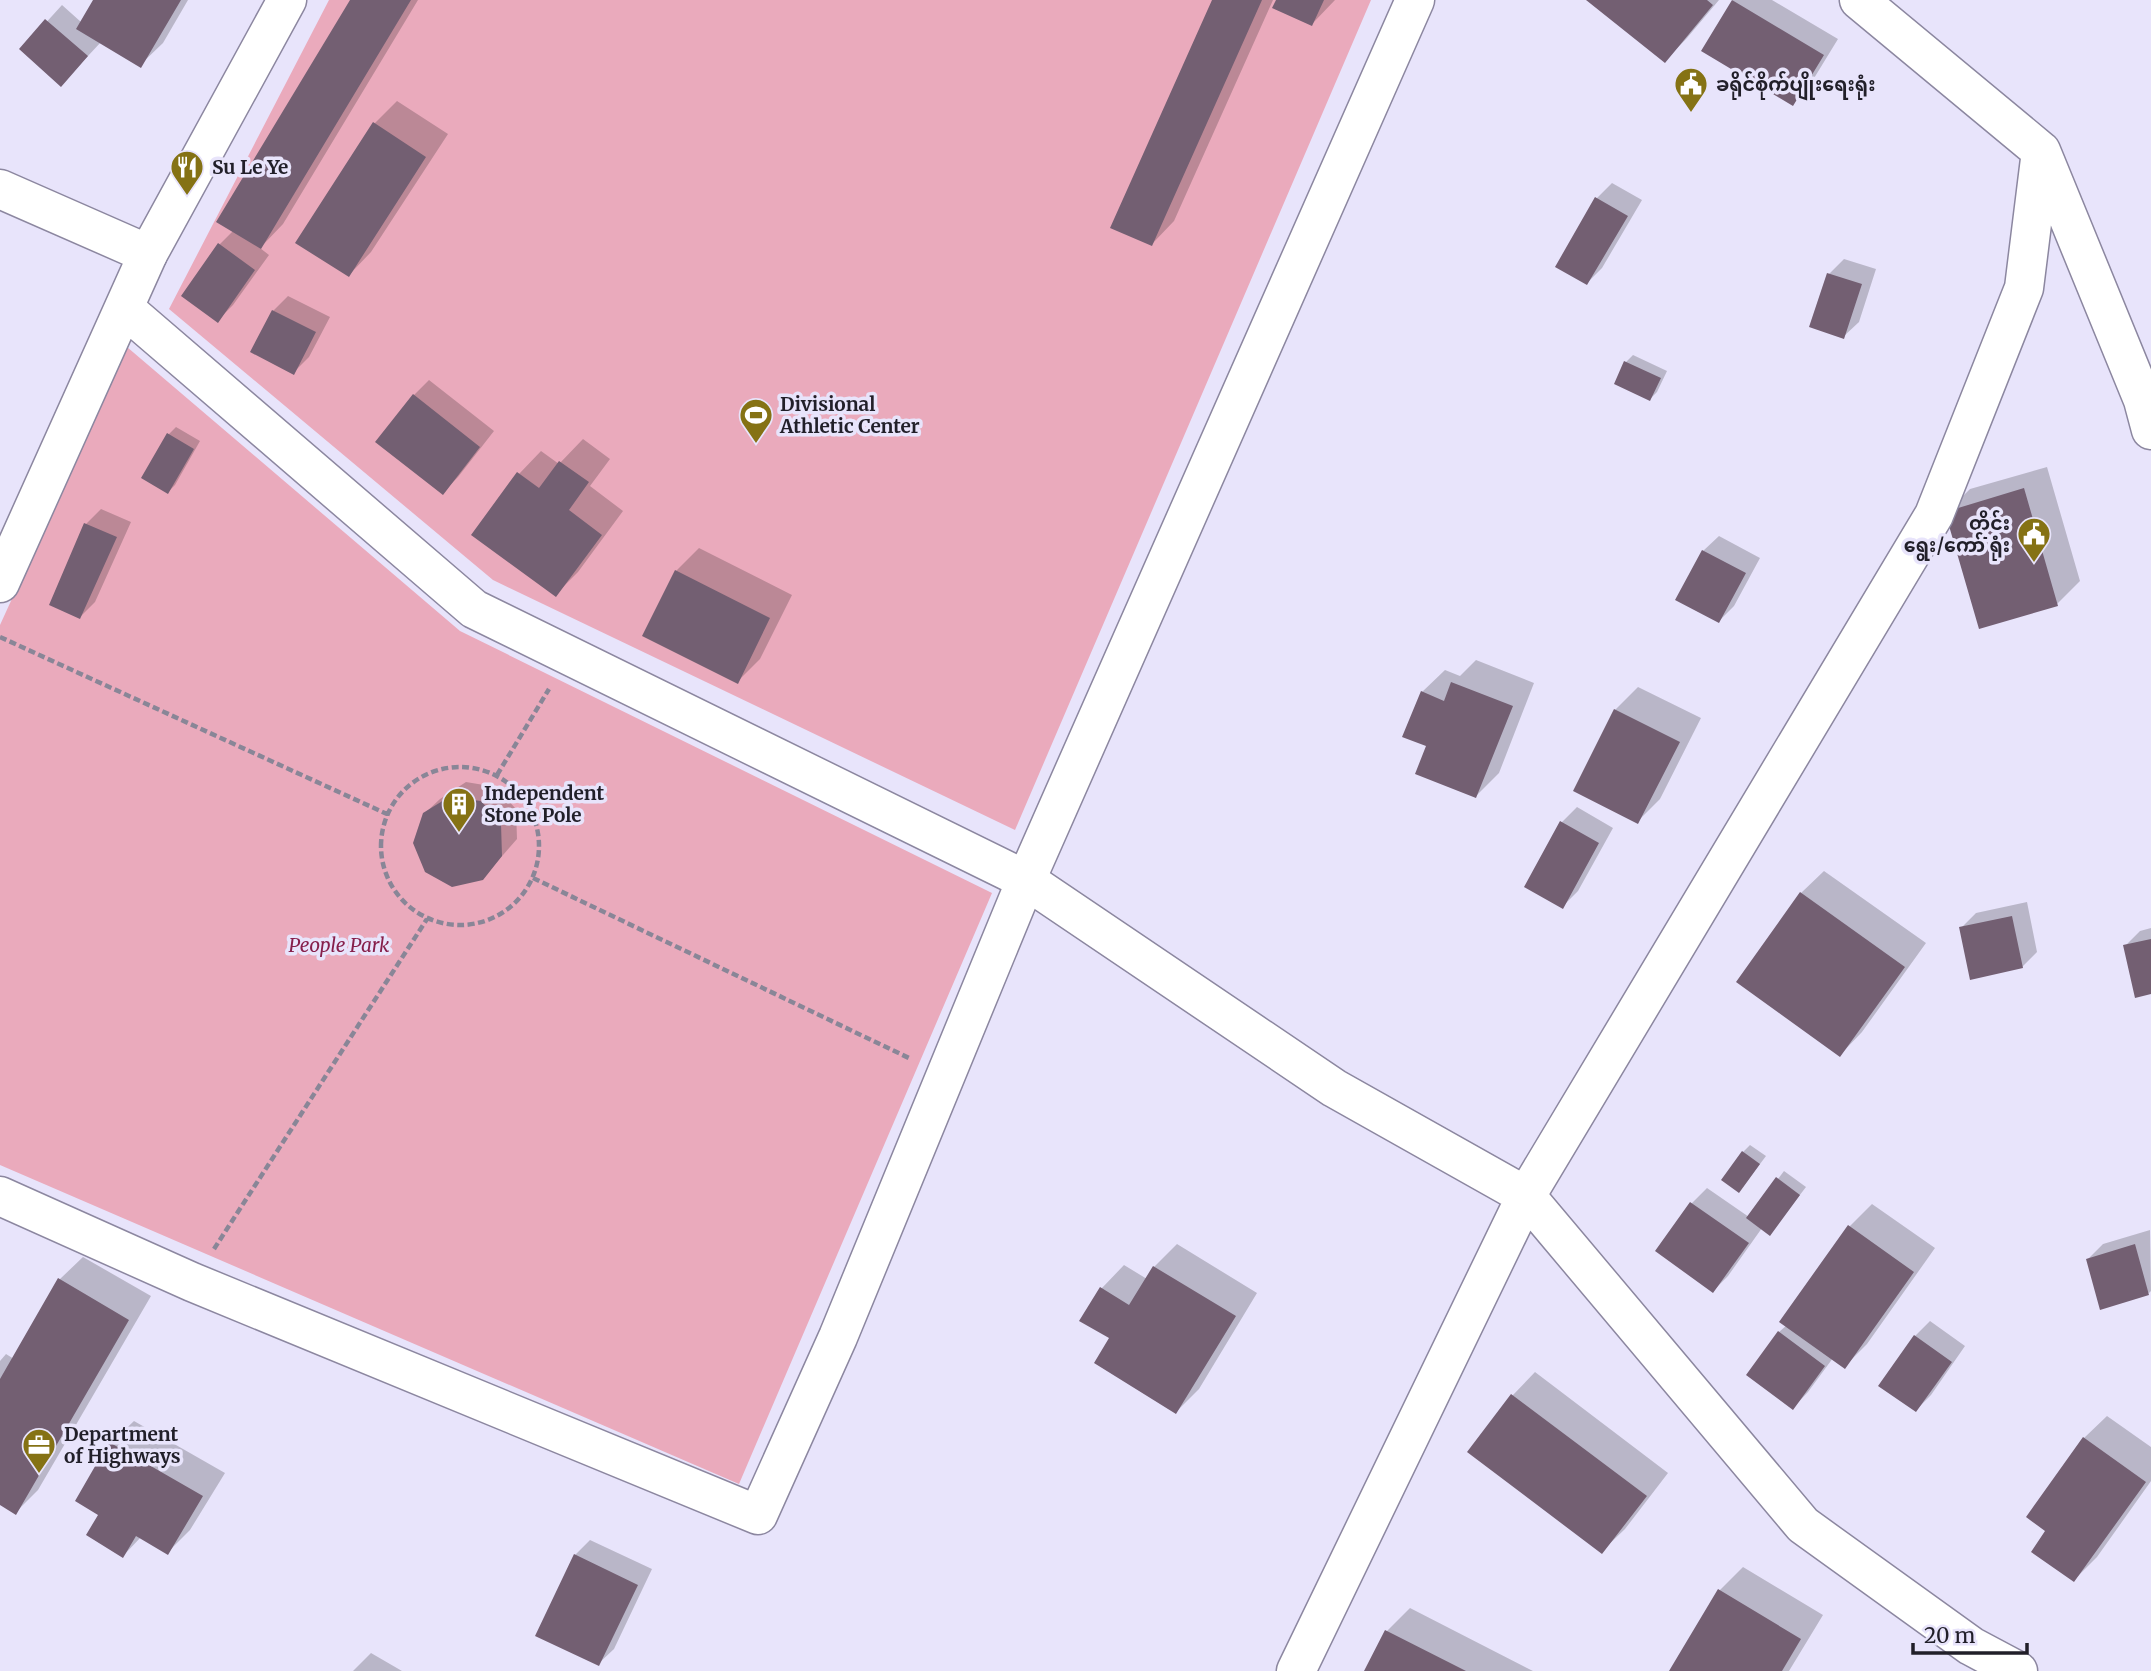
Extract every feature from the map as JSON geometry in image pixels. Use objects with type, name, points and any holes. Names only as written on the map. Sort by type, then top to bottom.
[{"type":"main road","points":[[0,583],[148,254],[287,0]]},
{"type":"main road","points":[[0,1196],[192,1282],[758,1515],[838,1336],[1026,880],[1415,0]]},
{"type":"main road","points":[[1859,0],[2041,152],[2143,400],[2151,430]]},
{"type":"main road","points":[[1296,1671],[1526,1196],[1934,515],[2024,288],[2041,152]]},
{"type":"main road","points":[[0,189],[148,254]]},
{"type":"main road","points":[[124,308],[474,609],[1026,880],[1334,1088],[1526,1196],[1803,1525],[1971,1646],[2018,1671]]},
{"type":"path","points":[[0,637],[387,814]]},
{"type":"path","points":[[497,775],[570,656]]},
{"type":"path","points":[[462,766],[497,775],[518,790],[534,817],[540,847],[533,878],[515,904],[488,920],[458,926],[427,919],[402,901],[385,875],[380,844],[387,814],[405,788],[431,771],[462,766]]},
{"type":"path","points":[[533,878],[947,1077]]},
{"type":"path","points":[[192,1282],[427,919]]},
{"type":"green space","name":"Divisional Athletic Center","points":[[329,0],[1371,0],[1015,830],[493,580],[169,309]]},
{"type":"green space","name":"People Park","points":[[127,347],[460,631],[992,893],[739,1484],[0,1165],[0,625]]},
{"type":"building","points":[[93,0],[181,0],[141,68],[76,29]]},
{"type":"building","points":[[350,0],[411,0],[261,249],[216,222]]},
{"type":"building","points":[[1212,0],[1262,0],[1152,246],[1110,228]]},
{"type":"building","points":[[1276,0],[1324,0],[1312,26],[1272,8]]},
{"type":"building","points":[[1586,0],[1707,0],[1713,5],[1665,63]]},
{"type":"building","points":[[1732,0],[1824,55],[1793,106],[1701,51]]},
{"type":"building","points":[[45,19],[88,56],[61,87],[19,49]]},
{"type":"building","points":[[373,122],[426,157],[349,277],[295,243]]},
{"type":"building","points":[[1595,197],[1628,216],[1587,285],[1555,267]]},
{"type":"building","points":[[218,243],[255,270],[218,323],[181,296]]},
{"type":"building","points":[[1827,273],[1862,284],[1844,339],[1809,327]]},
{"type":"building","points":[[272,310],[316,332],[294,375],[250,352]]},
{"type":"building","points":[[1624,361],[1661,378],[1650,401],[1614,384]]},
{"type":"building","points":[[413,394],[480,447],[443,495],[375,442]]},
{"type":"building","points":[[167,433],[194,449],[168,494],[141,478]]},
{"type":"building","points":[[559,461],[589,482],[569,510],[602,535],[556,597],[471,535],[517,472],[539,488]]},
{"type":"building","points":[[2024,488],[2058,606],[1979,629],[1945,512]]},
{"type":"building","points":[[84,523],[117,537],[80,619],[49,605]]},
{"type":"building","points":[[1702,550],[1746,573],[1719,623],[1675,600]]},
{"type":"building","points":[[675,570],[770,618],[738,684],[642,636]]},
{"type":"building","points":[[1451,682],[1513,706],[1476,798],[1415,774],[1426,746],[1402,737],[1421,691],[1444,701]]},
{"type":"building","points":[[1614,709],[1680,742],[1638,824],[1573,791]]},
{"type":"building","name":"Independent Stone Pole","points":[[449,797],[481,801],[501,824],[502,856],[483,880],[452,887],[425,872],[413,843],[423,813]]},
{"type":"building","points":[[1560,821],[1599,843],[1563,909],[1524,887]]},
{"type":"building","points":[[1800,892],[1905,967],[1840,1057],[1736,982]]},
{"type":"building","points":[[2012,916],[2023,968],[1970,980],[1959,927]]},
{"type":"building","points":[[2151,939],[2151,994],[2135,998],[2123,945]]},
{"type":"building","points":[[1742,1151],[1760,1164],[1739,1193],[1721,1180]]},
{"type":"building","points":[[1776,1177],[1800,1195],[1770,1236],[1746,1218]]},
{"type":"building","points":[[1690,1202],[1749,1243],[1713,1293],[1655,1251]]},
{"type":"building","points":[[1848,1225],[1914,1272],[1845,1369],[1779,1322]]},
{"type":"building","points":[[2135,1244],[2149,1295],[2100,1310],[2086,1259]]},
{"type":"building","points":[[1153,1266],[1236,1316],[1176,1414],[1094,1363],[1109,1338],[1079,1321],[1100,1287],[1129,1305]]},
{"type":"building","points":[[58,1278],[129,1320],[16,1515],[0,1505],[0,1379]]},
{"type":"building","points":[[1778,1331],[1825,1366],[1793,1410],[1746,1375]]},
{"type":"building","points":[[1914,1335],[1952,1362],[1916,1412],[1878,1386]]},
{"type":"building","points":[[1511,1394],[1647,1496],[1602,1554],[1467,1452]]},
{"type":"building","points":[[2083,1437],[2146,1482],[2074,1582],[2031,1552],[2045,1531],[2026,1517]]},
{"type":"building","points":[[109,1442],[203,1496],[168,1555],[136,1536],[123,1558],[86,1535],[98,1515],[75,1501]]},
{"type":"building","points":[[574,1554],[638,1585],[599,1666],[535,1636]]},
{"type":"building","points":[[1718,1589],[1801,1639],[1782,1671],[1669,1671]]},
{"type":"building","points":[[1385,1630],[1466,1671],[1364,1671]]},
{"type":"place","name":"ခရိုင်စိုက်ပျိုးရေးရုံး","points":[[1691,114]]},
{"type":"place","name":"Su Le Ye","points":[[187,197]]},
{"type":"place","name":"Divisional Athletic Center","points":[[756,445]]},
{"type":"place","name":"တိုင်း ရွေး/ကော် ရုံး","points":[[2034,564]]},
{"type":"place","name":"Independent Stone Pole","points":[[459,834]]},
{"type":"place","name":"Department of Highways","points":[[39,1475]]}]
